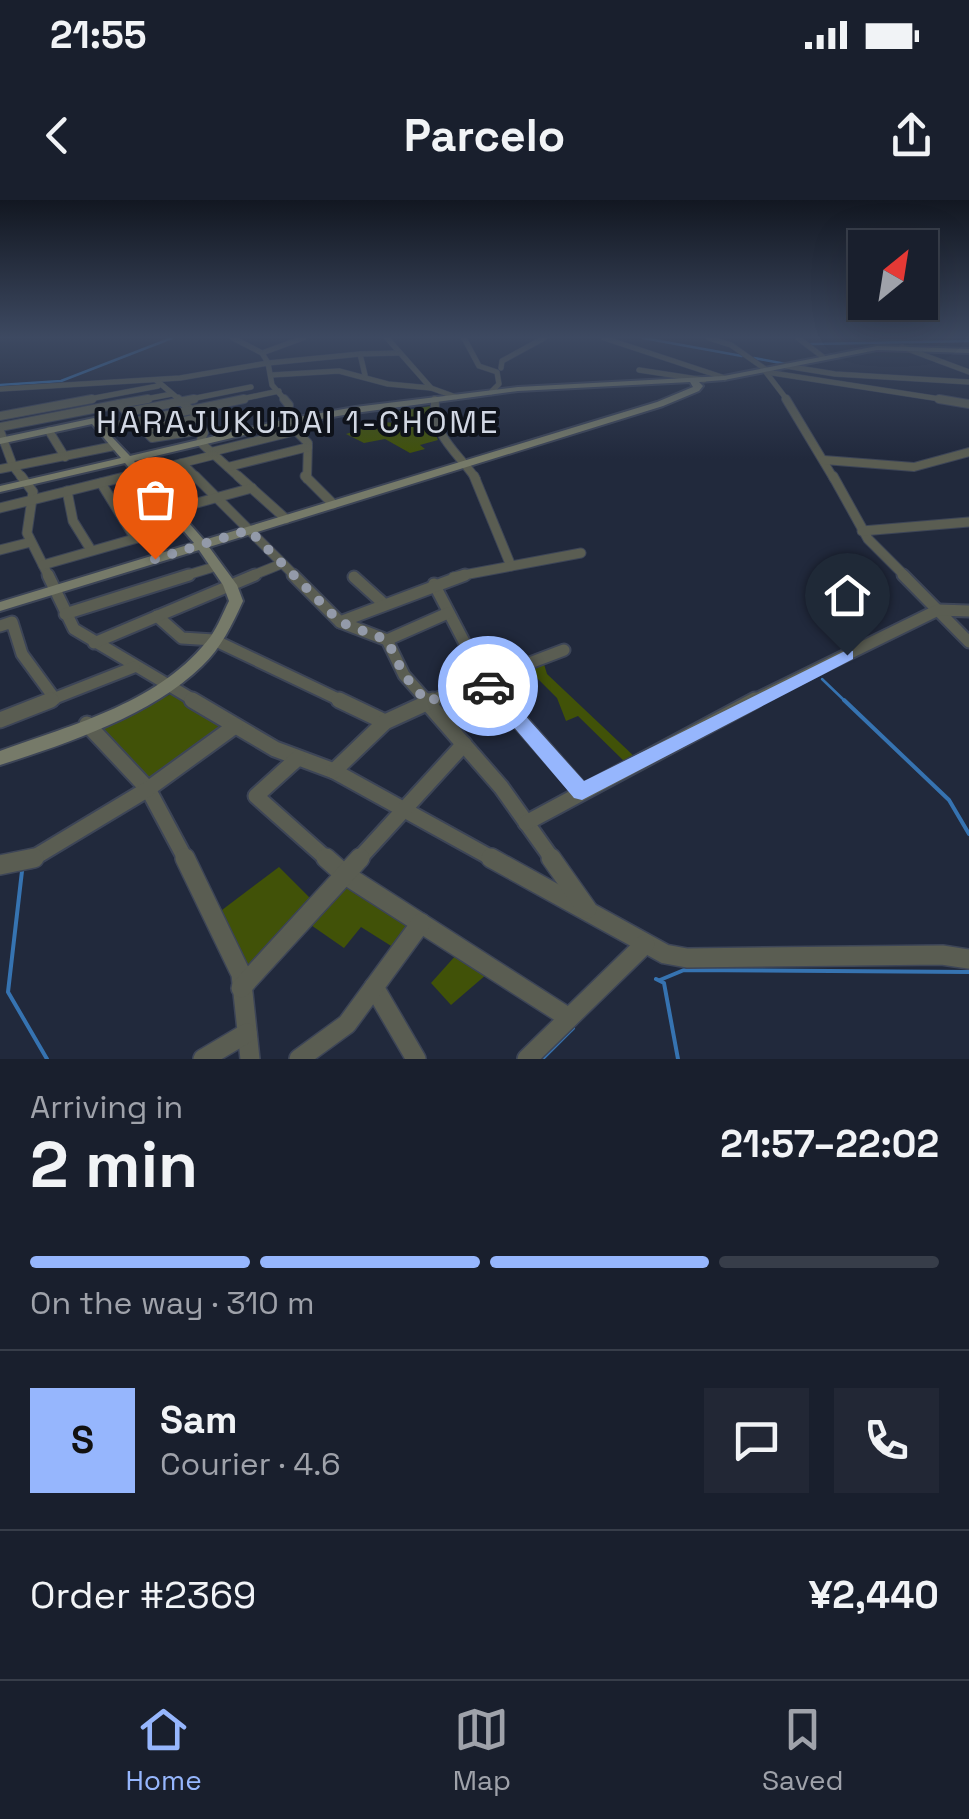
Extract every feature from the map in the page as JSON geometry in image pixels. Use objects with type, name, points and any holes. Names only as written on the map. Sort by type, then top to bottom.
[{"type":"street","points":[[0,416],[187,378]]},
{"type":"street","points":[[242,378],[262,395]]},
{"type":"street","points":[[272,378],[288,405],[292,426],[308,446],[305,477],[333,504]]},
{"type":"street","points":[[374,379],[395,378]]},
{"type":"street","points":[[420,378],[430,388]]},
{"type":"street","points":[[491,392],[499,384],[498,378]]},
{"type":"street","points":[[687,378],[698,380]]},
{"type":"street","points":[[119,404],[152,438],[202,436],[292,426],[491,392],[724,378]]},
{"type":"street","points":[[771,378],[797,412],[862,531],[969,642]]},
{"type":"street","points":[[819,378],[969,404]]},
{"type":"street","points":[[902,378],[969,382]]},
{"type":"street","points":[[374,379],[430,388],[456,397]]},
{"type":"street","points":[[0,607],[673,399],[698,388],[698,380]]},
{"type":"street","points":[[0,389],[159,383],[198,418],[202,436],[213,453],[286,519]]},
{"type":"street","points":[[127,412],[251,387]]},
{"type":"street","points":[[20,388],[34,410]]},
{"type":"street","points":[[4,447],[48,430],[137,421],[279,392]]},
{"type":"street","points":[[4,447],[86,410],[172,394]]},
{"type":"street","points":[[435,400],[432,418],[437,432],[484,496],[511,566]]},
{"type":"street","points":[[0,758],[87,724],[168,686],[191,668],[234,606],[232,585],[78,401]]},
{"type":"street","points":[[144,430],[198,418]]},
{"type":"street","points":[[0,508],[182,463],[292,426]]},
{"type":"street","points":[[48,430],[65,456]]},
{"type":"street","points":[[0,489],[127,460],[202,436]]},
{"type":"street","points":[[4,447],[65,456],[114,446]]},
{"type":"street","points":[[228,468],[308,446]]},
{"type":"street","points":[[4,447],[28,482],[32,500],[28,533],[74,630],[235,726],[334,772],[645,944],[686,958],[942,954],[969,958]]},
{"type":"street","points":[[824,460],[914,467],[969,452]]},
{"type":"street","points":[[182,463],[340,622],[387,640],[404,675],[526,822],[590,914]]},
{"type":"street","points":[[101,483],[135,538]]},
{"type":"street","points":[[171,510],[252,488]]},
{"type":"street","points":[[67,491],[74,522],[91,550]]},
{"type":"street","points":[[862,531],[969,522]]},
{"type":"street","points":[[42,564],[183,525]]},
{"type":"street","points":[[0,550],[31,542]]},
{"type":"street","points":[[340,622],[434,584],[581,553]]},
{"type":"street","points":[[94,643],[281,564]]},
{"type":"street","points":[[66,614],[217,566]]},
{"type":"street","points":[[354,577],[384,604]]},
{"type":"street","points":[[434,584],[484,680],[582,792]]},
{"type":"street","points":[[526,822],[716,719],[938,610],[969,610]]},
{"type":"street","points":[[387,640],[448,614]]},
{"type":"street","points":[[157,616],[182,638],[214,640],[384,722]]},
{"type":"street","points":[[0,626],[12,622],[22,654],[55,700]]},
{"type":"street","points":[[334,772],[384,722],[564,650]]},
{"type":"street","points":[[0,720],[134,667]]},
{"type":"street","points":[[87,724],[148,789],[172,830],[240,974],[250,1059]]},
{"type":"street","points":[[0,865],[29,861],[148,789],[235,726]]},
{"type":"street","points":[[241,988],[464,744]]},
{"type":"street","points":[[298,758],[256,796],[344,874],[568,1018]]},
{"type":"street","points":[[299,1059],[347,1024],[422,923]]},
{"type":"street","points":[[527,1059],[645,944]]},
{"type":"street","points":[[374,988],[416,1059]]},
{"type":"street","points":[[204,1059],[247,1034]]},
{"type":"green space","points":[[431,406],[429,417],[438,440],[420,445],[425,449],[410,453],[385,439],[364,443],[346,434],[383,422],[396,423],[396,428],[381,433],[388,436],[417,421],[389,413]]},
{"type":"green space","points":[[543,661],[547,674],[637,759],[627,764],[578,716],[566,721],[557,698],[526,667]]},
{"type":"green space","points":[[171,694],[224,729],[149,780],[99,729]]},
{"type":"green space","points":[[279,867],[313,901],[253,966],[244,966],[218,913]]},
{"type":"green space","points":[[347,885],[409,924],[396,949],[361,927],[344,948],[308,923]]},
{"type":"green space","points":[[457,954],[487,974],[451,1005],[431,983]]},
{"type":"waterway","points":[[0,385],[69,378]]},
{"type":"waterway","points":[[822,679],[846,702]]},
{"type":"waterway","points":[[844,700],[949,800],[969,834]]},
{"type":"waterway","points":[[22,871],[8,992],[47,1059]]},
{"type":"waterway","points":[[660,980],[684,970],[969,972]]},
{"type":"waterway","points":[[656,979],[664,983],[678,1059]]},
{"type":"waterway","points":[[542,1059],[573,1028]]},
{"type":"way so far","points":[[155,559],[249,530],[340,622],[387,640],[404,675],[427,702],[484,680],[488,686]]},
{"type":"district","name":"HARAJUKUDAI 1-CHOME","points":[[298,422]]},
{"type":"route","points":[[488,686],[582,792],[716,719],[847,655]]}]
